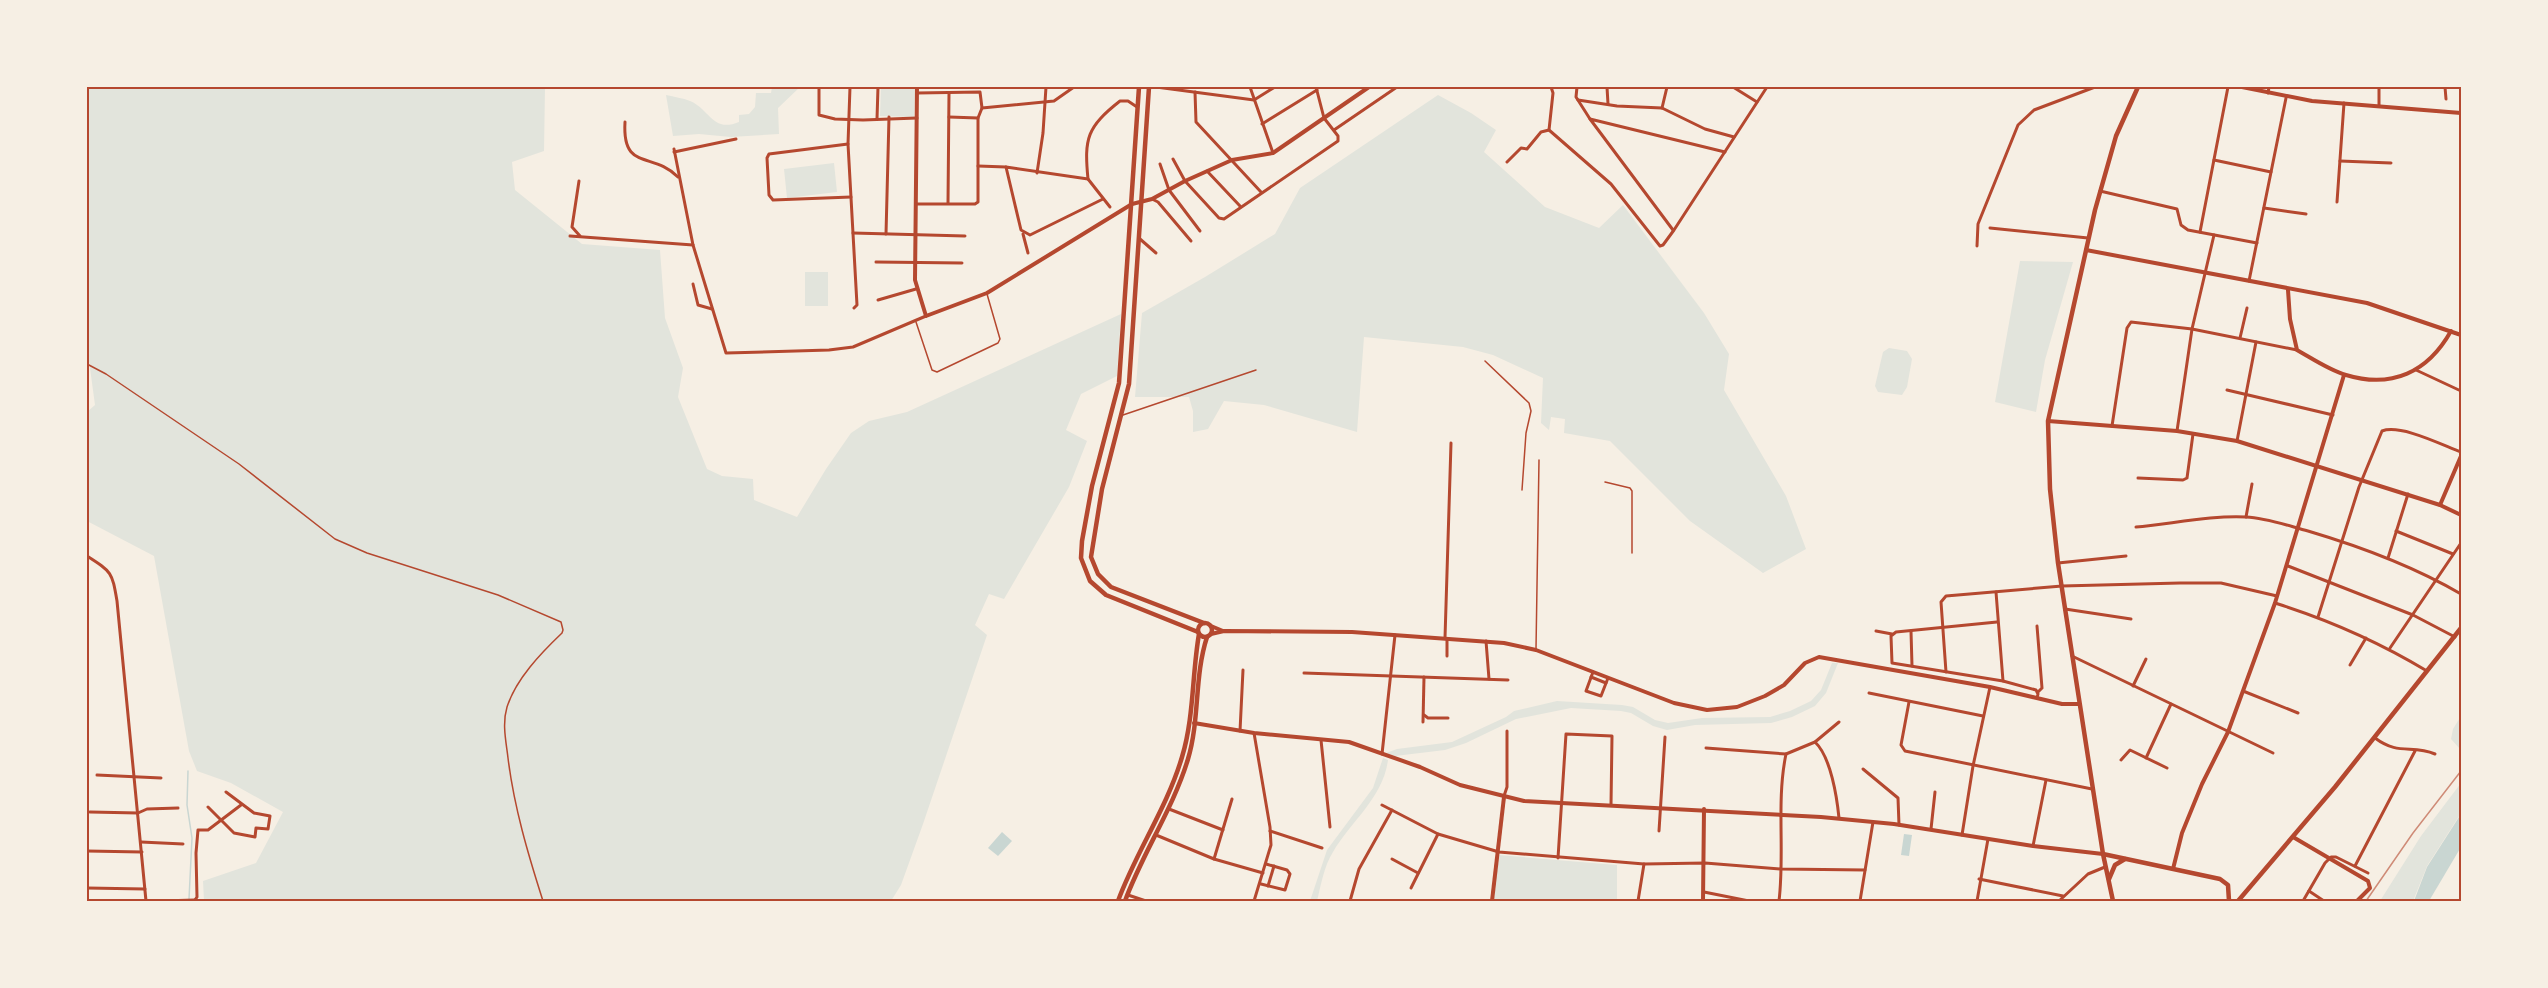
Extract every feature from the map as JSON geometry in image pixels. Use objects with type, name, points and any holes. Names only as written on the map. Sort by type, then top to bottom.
[{"type":"main road","points":[[1139,87],[1119,383],[1092,486],[1081,558],[1090,580],[1106,595],[1209,636]]},
{"type":"main road","points":[[1125,901],[1180,787],[1201,655],[1211,626],[1118,591],[1098,574],[1092,563],[1092,542],[1102,489],[1127,396],[1133,348],[1149,87]]},
{"type":"main road","points":[[2113,901],[2092,789],[2058,563],[2050,489],[2048,421],[2100,191],[2119,128],[2138,87]]},
{"type":"main road","points":[[1118,901],[1129,870],[1179,768],[1192,723],[1198,627],[1204,623]]},
{"type":"main road","points":[[2238,901],[2375,738],[2461,628]]},
{"type":"main road","points":[[2103,854],[2226,882],[2229,901]]},
{"type":"main road","points":[[2109,881],[2115,865],[2126,859]]},
{"type":"street","points":[[819,87],[819,115],[849,119],[917,118]]},
{"type":"street","points":[[850,87],[848,144],[857,305],[854,308]]},
{"type":"street","points":[[877,119],[878,87]]},
{"type":"street","points":[[917,87],[916,289],[926,316]]},
{"type":"street","points":[[1037,173],[1046,87]]},
{"type":"street","points":[[982,108],[1061,98],[1074,87]]},
{"type":"street","points":[[1156,87],[1254,100],[1275,87]]},
{"type":"street","points":[[1250,87],[1273,153]]},
{"type":"street","points":[[736,139],[674,150],[693,245],[726,353],[814,351],[853,347],[987,293],[1132,204],[1152,199],[1232,160],[1273,153],[1370,87]]},
{"type":"street","points":[[1334,130],[1397,87]]},
{"type":"street","points":[[1549,130],[1553,93],[1551,87]]},
{"type":"street","points":[[1577,87],[1578,100],[1590,119],[1674,230]]},
{"type":"street","points":[[1607,87],[1608,104]]},
{"type":"street","points":[[1662,108],[1667,87]]},
{"type":"street","points":[[1733,87],[1757,102]]},
{"type":"street","points":[[1549,130],[1611,184],[1657,244],[1663,245],[1766,87]]},
{"type":"street","points":[[1977,246],[1978,224],[2019,125],[2034,110],[2095,87]]},
{"type":"street","points":[[2200,232],[2228,87]]},
{"type":"street","points":[[2242,87],[2286,98],[2461,112]]},
{"type":"street","points":[[2268,93],[2269,87]]},
{"type":"street","points":[[2379,87],[2379,106]]},
{"type":"street","points":[[2445,87],[2446,99]]},
{"type":"street","points":[[1173,159],[1185,181],[1219,218],[1224,219],[1338,141],[1334,130],[1324,118],[1316,89],[1262,124]]},
{"type":"street","points":[[916,204],[977,203],[978,118],[982,108],[980,92],[917,93]]},
{"type":"street","points":[[1195,92],[1196,122],[1261,192]]},
{"type":"street","points":[[948,203],[949,93]]},
{"type":"street","points":[[2249,281],[2286,98]]},
{"type":"street","points":[[1578,100],[1662,108],[1705,129],[1734,137]]},
{"type":"street","points":[[1110,207],[1088,179],[1085,149],[1093,127],[1120,101],[1128,101],[1138,108]]},
{"type":"street","points":[[2337,202],[2344,103]]},
{"type":"street","points":[[886,234],[889,117]]},
{"type":"street","points":[[949,117],[978,118]]},
{"type":"street","points":[[1590,119],[1725,152]]},
{"type":"street","points":[[625,122],[624,138],[627,148],[634,155],[674,172],[680,178]]},
{"type":"street","points":[[1507,162],[1521,148],[1527,149],[1541,132],[1549,130]]},
{"type":"street","points":[[848,144],[769,154],[767,158],[769,195],[773,200],[850,197]]},
{"type":"street","points":[[2214,160],[2271,172]]},
{"type":"street","points":[[2340,161],[2391,163]]},
{"type":"street","points":[[1160,164],[1169,190],[1200,231]]},
{"type":"street","points":[[978,166],[1006,167],[1088,179]]},
{"type":"street","points":[[1006,167],[1028,253]]},
{"type":"street","points":[[1207,171],[1240,206]]},
{"type":"street","points":[[579,180],[572,227],[582,237]]},
{"type":"street","points":[[2100,191],[2173,207],[2180,213],[2181,225],[2184,227],[2257,243]]},
{"type":"street","points":[[1022,232],[1030,235],[1103,199]]},
{"type":"street","points":[[1152,199],[1158,202],[1191,241]]},
{"type":"street","points":[[2264,208],[2306,214]]},
{"type":"street","points":[[1990,228],[2088,238]]},
{"type":"street","points":[[853,233],[965,236]]},
{"type":"street","points":[[2177,431],[2192,329],[2214,235]]},
{"type":"street","points":[[570,236],[693,245]]},
{"type":"street","points":[[1140,240],[1156,253]]},
{"type":"street","points":[[2085,250],[2288,290],[2367,303],[2461,335]]},
{"type":"street","points":[[876,262],[962,263]]},
{"type":"street","points":[[693,284],[698,305],[712,309]]},
{"type":"street","points":[[878,300],[916,289]]},
{"type":"street","points":[[2288,290],[2290,319],[2297,350]]},
{"type":"street","points":[[2240,338],[2247,308]]},
{"type":"street","points":[[2112,426],[2127,328],[2131,322],[2192,329],[2297,350],[2344,375],[2382,380],[2408,375],[2416,370],[2438,350],[2451,331]]},
{"type":"street","points":[[2237,441],[2256,342]]},
{"type":"street","points":[[2416,370],[2461,391]]},
{"type":"street","points":[[2173,869],[2182,833],[2229,732],[2278,596],[2344,375]]},
{"type":"street","points":[[2227,390],[2333,415]]},
{"type":"street","points":[[2048,421],[2177,431],[2237,441],[2408,494],[2440,505],[2461,516]]},
{"type":"street","points":[[2318,616],[2341,541],[2379,435],[2386,429],[2414,434],[2461,454],[2440,505]]},
{"type":"street","points":[[2138,478],[2183,480],[2187,478],[2193,434]]},
{"type":"street","points":[[1447,656],[1451,443]]},
{"type":"street","points":[[2246,517],[2252,484]]},
{"type":"street","points":[[2388,558],[2408,494]]},
{"type":"street","points":[[2136,527],[2246,517],[2341,541],[2388,558],[2437,580],[2461,594]]},
{"type":"street","points":[[2396,531],[2454,555]]},
{"type":"street","points":[[2390,648],[2461,543]]},
{"type":"street","points":[[87,556],[106,568],[113,576],[146,901]]},
{"type":"street","points":[[2058,563],[2126,556]]},
{"type":"street","points":[[2288,566],[2329,580],[2413,615],[2455,636]]},
{"type":"street","points":[[1946,672],[1941,602],[1944,596],[2062,586],[2222,583],[2278,596]]},
{"type":"street","points":[[1996,592],[2003,681]]},
{"type":"street","points":[[2275,603],[2318,616],[2390,648],[2427,671]]},
{"type":"street","points":[[2065,609],[2131,620]]},
{"type":"street","points":[[1876,631],[1893,634],[1997,622]]},
{"type":"street","points":[[1211,626],[1224,631],[1395,635],[1486,641],[1536,650],[1593,672],[1607,680],[1674,703],[1707,710],[1737,707],[1765,696],[1784,686],[1805,663],[1819,657],[1990,687],[2062,704],[2079,704]]},
{"type":"street","points":[[2037,626],[2042,688],[2037,698]]},
{"type":"street","points":[[1209,636],[1224,631]]},
{"type":"street","points":[[1911,631],[1912,666]]},
{"type":"street","points":[[1893,634],[1892,663],[2003,681],[2038,692]]},
{"type":"street","points":[[1382,754],[1395,635]]},
{"type":"street","points":[[2350,665],[2366,638]]},
{"type":"street","points":[[1486,641],[1489,679]]},
{"type":"street","points":[[2071,656],[2273,753]]},
{"type":"street","points":[[2133,686],[2146,658]]},
{"type":"street","points":[[1240,731],[1243,670]]},
{"type":"street","points":[[1593,672],[1586,691],[1601,696],[1607,680]]},
{"type":"street","points":[[1304,673],[1508,680]]},
{"type":"street","points":[[1598,680],[1600,675]]},
{"type":"street","points":[[1423,722],[1424,677]]},
{"type":"street","points":[[1591,677],[1607,680]]},
{"type":"street","points":[[1962,835],[1973,766],[1990,687]]},
{"type":"street","points":[[2243,691],[2298,713]]},
{"type":"street","points":[[1869,693],[1983,716]]},
{"type":"street","points":[[1909,702],[1901,745],[1903,750],[2092,789]]},
{"type":"street","points":[[2146,758],[2170,704]]},
{"type":"street","points":[[1423,714],[1428,718],[1448,718]]},
{"type":"street","points":[[1706,748],[1786,754],[1815,742],[1839,722]]},
{"type":"street","points":[[1192,723],[1254,733],[1349,742],[1460,785],[1504,797],[1561,805],[1782,813],[1899,825],[2032,846],[2103,854]]},
{"type":"street","points":[[1492,901],[1507,787],[1507,731]]},
{"type":"street","points":[[1558,858],[1564,737],[1569,732],[1612,736],[1611,806]]},
{"type":"street","points":[[1254,733],[1270,831],[1266,864],[1254,901]]},
{"type":"street","points":[[1659,831],[1665,736]]},
{"type":"street","points":[[2375,738],[2391,748],[2425,750],[2435,754]]},
{"type":"street","points":[[1321,740],[1330,826]]},
{"type":"street","points":[[1815,742],[1828,766],[1836,794],[1839,819]]},
{"type":"street","points":[[2121,760],[2130,750],[2167,768]]},
{"type":"street","points":[[2355,866],[2415,751]]},
{"type":"street","points":[[1779,901],[1782,813],[1780,781],[1786,754]]},
{"type":"street","points":[[1863,769],[1898,798],[1899,825]]},
{"type":"street","points":[[97,775],[161,778]]},
{"type":"street","points":[[2032,846],[2046,780]]},
{"type":"street","points":[[208,807],[234,833],[255,837],[256,828],[268,829],[270,816],[254,813],[226,792]]},
{"type":"street","points":[[1931,830],[1935,792]]},
{"type":"street","points":[[1214,859],[1232,799]]},
{"type":"street","points":[[162,901],[195,900],[197,897],[195,876],[198,830],[208,830],[241,805]]},
{"type":"street","points":[[1382,805],[1438,834],[1497,852],[1644,864],[1705,863],[1781,869],[1865,870]]},
{"type":"street","points":[[90,812],[138,813],[147,810],[178,808]]},
{"type":"street","points":[[1169,809],[1223,831]]},
{"type":"street","points":[[1703,901],[1704,809]]},
{"type":"street","points":[[1350,901],[1359,869],[1392,810]]},
{"type":"street","points":[[1860,901],[1873,822]]},
{"type":"street","points":[[1270,831],[1322,848]]},
{"type":"street","points":[[1411,888],[1438,834]]},
{"type":"street","points":[[1156,835],[1214,859],[1263,873]]},
{"type":"street","points":[[2293,837],[2369,883],[2370,888],[2357,901]]},
{"type":"street","points":[[1977,901],[1979,879],[1988,839]]},
{"type":"street","points":[[141,842],[183,844]]},
{"type":"street","points":[[87,852],[142,852]]},
{"type":"street","points":[[2059,901],[2088,874],[2105,864],[2095,853]]},
{"type":"street","points":[[2303,901],[2333,856],[2368,873]]},
{"type":"street","points":[[1392,859],[1418,873]]},
{"type":"street","points":[[1260,884],[1286,889],[1289,872],[1266,864]]},
{"type":"street","points":[[1638,901],[1644,864]]},
{"type":"street","points":[[1268,886],[1274,866]]},
{"type":"street","points":[[1979,879],[2063,896]]},
{"type":"street","points":[[87,888],[145,888]]},
{"type":"street","points":[[2309,891],[2324,901]]},
{"type":"street","points":[[1704,892],[1749,901]]},
{"type":"street","points":[[1128,895],[1146,901]]},
{"type":"street","points":[[2063,896],[2064,901]]},
{"type":"lane","points":[[915,321],[932,370],[937,372],[999,343],[1000,339],[987,293]]},
{"type":"lane","points":[[1485,361],[1528,403],[1531,411],[1526,433],[1522,490]]},
{"type":"lane","points":[[87,364],[106,374],[239,464],[335,539],[367,553],[498,595],[561,622],[562,633],[541,654],[518,686],[507,707],[504,728],[519,824],[543,901]]},
{"type":"lane","points":[[1122,415],[1256,370]]},
{"type":"lane","points":[[1536,650],[1539,460]]},
{"type":"lane","points":[[1605,482],[1630,488],[1632,491],[1632,553]]},
{"type":"shaded area","points":[[87,87],[545,87],[544,151],[512,162],[515,190],[582,244],[660,250],[665,318],[683,368],[678,397],[707,469],[722,476],[753,479],[754,500],[797,517],[851,433],[869,421],[907,412],[1121,314],[1117,376],[1081,394],[1066,430],[1087,441],[1069,487],[1004,599],[989,594],[975,625],[987,635],[901,885],[891,901],[204,901],[203,881],[256,863],[283,812],[231,783],[197,771],[189,751],[154,556],[87,521],[87,412],[95,405],[87,346]]},
{"type":"shaded area","points":[[772,87],[800,87],[778,108],[779,134],[731,137],[699,134],[673,136],[666,95],[690,101],[717,122],[730,125],[739,122],[739,115],[749,114],[755,107],[756,93],[771,93]]},
{"type":"shaded area","points":[[881,87],[915,87],[914,117],[880,116]]},
{"type":"shaded area","points":[[1438,95],[1496,130],[1484,152],[1545,207],[1599,228],[1623,205],[1704,313],[1729,354],[1724,390],[1786,496],[1806,549],[1763,573],[1690,521],[1610,441],[1564,433],[1565,419],[1551,417],[1549,430],[1541,423],[1543,378],[1493,355],[1463,347],[1364,337],[1357,432],[1264,405],[1224,401],[1208,429],[1193,432],[1193,411],[1189,397],[1135,397],[1142,313],[1275,234],[1300,188]]},
{"type":"shaded area","points":[[834,163],[837,192],[787,198],[784,169]]},
{"type":"shaded area","points":[[2020,261],[2073,262],[2045,360],[2036,412],[1995,402]]},
{"type":"shaded area","points":[[805,272],[828,272],[828,306],[805,306]]},
{"type":"shaded area","points":[[1889,348],[1907,351],[1912,359],[1907,387],[1902,395],[1878,392],[1875,386],[1883,352]]},
{"type":"shaded area","points":[[1832,663],[1838,663],[1826,693],[1815,706],[1792,717],[1771,723],[1695,725],[1667,730],[1653,726],[1631,713],[1571,708],[1516,719],[1466,743],[1445,750],[1395,756],[1386,753],[1397,749],[1452,742],[1514,711],[1557,701],[1633,707],[1655,720],[1668,723],[1702,718],[1770,717],[1811,701],[1821,690]]},
{"type":"shaded area","points":[[2461,716],[2460,749],[2451,739],[2453,729]]},
{"type":"shaded area","points":[[1383,758],[1388,760],[1380,786],[1330,857],[1317,901],[1310,901],[1327,850],[1373,788]]},
{"type":"shaded area","points":[[2461,783],[2461,813],[2427,866],[2413,901],[2380,901],[2421,836]]},
{"type":"shaded area","points":[[2461,814],[2461,847],[2429,901],[2414,901],[2427,867]]},
{"type":"shaded area","points":[[1002,832],[1012,841],[998,856],[988,848]]},
{"type":"shaded area","points":[[1904,834],[1912,835],[1909,856],[1901,855]]},
{"type":"shaded area","points":[[1498,855],[1617,865],[1617,901],[1494,901]]},
{"type":"waterway","points":[[188,771],[187,805],[192,838],[189,899]]},
{"type":"railway","points":[[2366,901],[2413,833],[2461,771]]}]
